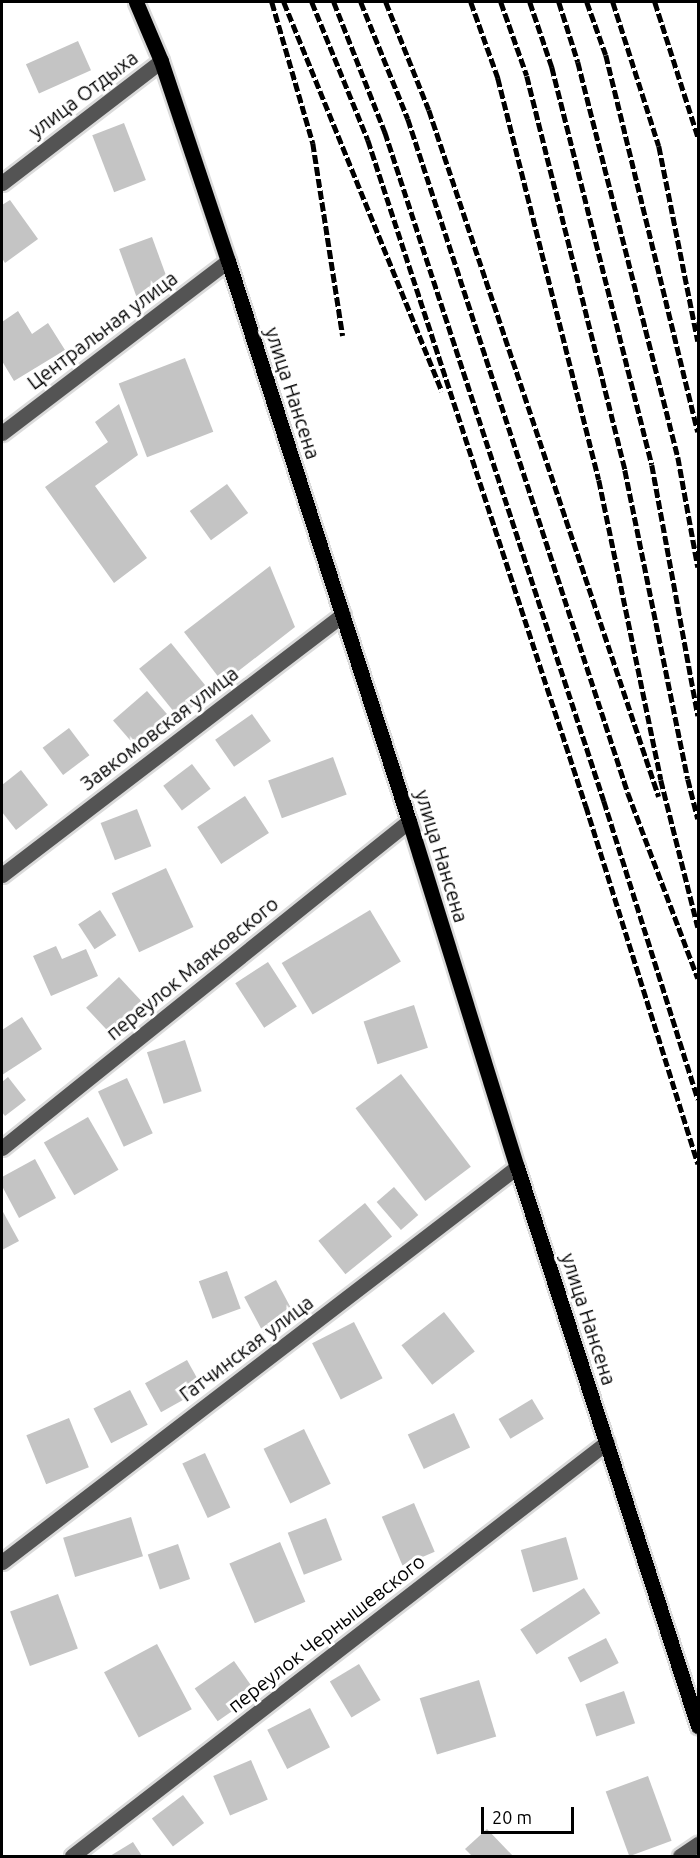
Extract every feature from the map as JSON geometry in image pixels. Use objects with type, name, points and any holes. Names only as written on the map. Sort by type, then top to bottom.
[{"type":"main road","name":"улица Нансена","points":[[136,2],[161,61],[228,261],[343,614],[517,1167],[699,1726]]},
{"type":"street","name":"улица Отдыха","points":[[2,183],[161,61]]},
{"type":"street","name":"Центральная улица","points":[[2,433],[228,261]]},
{"type":"street","name":"Завкомовская улица","points":[[2,875],[343,614]]},
{"type":"street","name":"переулок Маяковского","points":[[2,1148],[409,821]]},
{"type":"street","name":"Гатчинская улица","points":[[2,1562],[517,1167]]},
{"type":"street","name":"переулок Чернышевского","points":[[72,1857],[607,1442]]},
{"type":"street","points":[[680,1857],[699,1844]]},
{"type":"building","points":[[78,41],[91,70],[39,93],[26,64]]},
{"type":"building","points":[[124,123],[146,180],[114,192],[92,135]]},
{"type":"building","points":[[10,200],[38,239],[5,263],[2,258],[2,205]]},
{"type":"building","points":[[152,237],[170,287],[137,299],[119,249]]},
{"type":"building","points":[[18,311],[32,334],[48,323],[65,350],[14,381],[2,361],[2,322]]},
{"type":"building","points":[[185,358],[213,432],[147,457],[119,383]]},
{"type":"building","points":[[119,404],[138,455],[95,486],[147,558],[114,583],[45,487],[108,442],[95,422]]},
{"type":"building","points":[[227,484],[248,513],[211,540],[190,511]]},
{"type":"building","points":[[270,566],[295,627],[223,683],[184,632]]},
{"type":"building","points":[[171,643],[211,692],[179,718],[139,669]]},
{"type":"building","points":[[147,691],[172,720],[138,749],[113,721]]},
{"type":"building","points":[[252,714],[271,741],[234,767],[215,740]]},
{"type":"building","points":[[69,728],[89,755],[63,775],[43,748]]},
{"type":"building","points":[[333,757],[347,795],[282,818],[268,781]]},
{"type":"building","points":[[192,764],[211,789],[182,810],[163,786]]},
{"type":"building","points":[[21,770],[48,805],[16,830],[2,812],[2,785]]},
{"type":"building","points":[[245,796],[269,833],[221,864],[197,827]]},
{"type":"building","points":[[137,809],[151,846],[115,860],[101,823]]},
{"type":"building","points":[[166,868],[193,927],[139,952],[112,893]]},
{"type":"building","points":[[100,910],[116,935],[95,949],[78,924]]},
{"type":"building","points":[[370,910],[401,961],[313,1014],[282,963]]},
{"type":"building","points":[[56,946],[62,959],[86,949],[98,976],[51,996],[33,956]]},
{"type":"building","points":[[268,962],[297,1006],[264,1028],[235,983]]},
{"type":"building","points":[[119,977],[142,1001],[109,1032],[86,1008]]},
{"type":"building","points":[[414,1005],[428,1048],[377,1064],[364,1021]]},
{"type":"building","points":[[22,1017],[42,1049],[2,1075],[2,1030]]},
{"type":"building","points":[[185,1040],[202,1091],[164,1104],[147,1052]]},
{"type":"building","points":[[401,1074],[471,1167],[425,1201],[355,1108]]},
{"type":"building","points":[[8,1077],[26,1100],[5,1116],[2,1112],[2,1082]]},
{"type":"building","points":[[127,1078],[153,1133],[124,1147],[98,1092]]},
{"type":"building","points":[[88,1117],[118,1170],[74,1195],[44,1142]]},
{"type":"building","points":[[35,1159],[56,1198],[19,1218],[2,1186],[2,1177]]},
{"type":"building","points":[[394,1187],[418,1215],[401,1230],[377,1202]]},
{"type":"building","points":[[365,1203],[392,1236],[345,1274],[318,1241]]},
{"type":"building","points":[[2,1210],[19,1241],[2,1250]]},
{"type":"building","points":[[227,1271],[241,1309],[212,1319],[199,1281]]},
{"type":"building","points":[[276,1280],[295,1316],[263,1333],[244,1297]]},
{"type":"building","points":[[444,1312],[475,1351],[432,1385],[401,1345]]},
{"type":"building","points":[[354,1322],[383,1378],[341,1399],[312,1343]]},
{"type":"building","points":[[187,1360],[203,1389],[161,1412],[145,1383]]},
{"type":"building","points":[[130,1390],[148,1425],[111,1443],[93,1409]]},
{"type":"building","points":[[532,1399],[544,1419],[510,1439],[499,1419]]},
{"type":"building","points":[[454,1413],[470,1447],[424,1469],[408,1435]]},
{"type":"building","points":[[69,1418],[89,1467],[46,1484],[26,1435]]},
{"type":"building","points":[[304,1429],[331,1484],[290,1504],[264,1449]]},
{"type":"building","points":[[205,1453],[230,1507],[208,1518],[182,1464]]},
{"type":"building","points":[[414,1503],[435,1552],[402,1565],[382,1517]]},
{"type":"building","points":[[131,1517],[143,1556],[75,1577],[63,1538]]},
{"type":"building","points":[[326,1518],[342,1560],[304,1575],[288,1533]]},
{"type":"building","points":[[566,1537],[578,1579],[533,1592],[521,1550]]},
{"type":"building","points":[[280,1542],[305,1602],[255,1623],[229,1563]]},
{"type":"building","points":[[178,1544],[190,1579],[160,1589],[148,1554]]},
{"type":"building","points":[[584,1588],[600,1613],[537,1655],[520,1629]]},
{"type":"building","points":[[58,1594],[78,1649],[30,1666],[10,1611]]},
{"type":"building","points":[[606,1638],[619,1663],[580,1682],[568,1658]]},
{"type":"building","points":[[157,1644],[192,1709],[139,1738],[104,1672]]},
{"type":"building","points":[[234,1661],[257,1694],[218,1721],[195,1689]]},
{"type":"building","points":[[359,1664],[381,1700],[351,1718],[330,1682]]},
{"type":"building","points":[[479,1680],[496,1736],[437,1755],[420,1698]]},
{"type":"building","points":[[624,1691],[635,1723],[596,1736],[585,1704]]},
{"type":"building","points":[[310,1708],[330,1747],[287,1769],[267,1730]]},
{"type":"building","points":[[251,1760],[268,1800],[230,1816],[213,1776]]},
{"type":"building","points":[[648,1776],[672,1841],[629,1856],[606,1791]]},
{"type":"building","points":[[183,1795],[204,1823],[173,1846],[152,1818]]},
{"type":"building","points":[[487,1829],[513,1856],[472,1856],[465,1849]]},
{"type":"building","points":[[133,1842],[142,1856],[110,1856]]},
{"type":"railway","points":[[272,2],[313,143],[343,336]]},
{"type":"railway","points":[[284,2],[442,391]]},
{"type":"railway","points":[[312,2],[368,140],[586,806],[698,1164]]},
{"type":"railway","points":[[334,2],[385,132],[604,801],[698,1100]]},
{"type":"railway","points":[[361,2],[408,119],[628,793],[698,978]]},
{"type":"railway","points":[[386,2],[429,110],[659,797]]},
{"type":"railway","points":[[471,2],[498,78],[599,480],[661,780],[698,927]]},
{"type":"railway","points":[[501,2],[527,76],[625,470],[698,819]]},
{"type":"railway","points":[[530,2],[552,67],[652,465],[698,716]]},
{"type":"railway","points":[[559,2],[578,62],[678,457],[698,567]]},
{"type":"railway","points":[[587,2],[606,55],[698,432]]},
{"type":"railway","points":[[613,2],[659,146],[698,341]]},
{"type":"railway","points":[[655,2],[698,137]]}]
